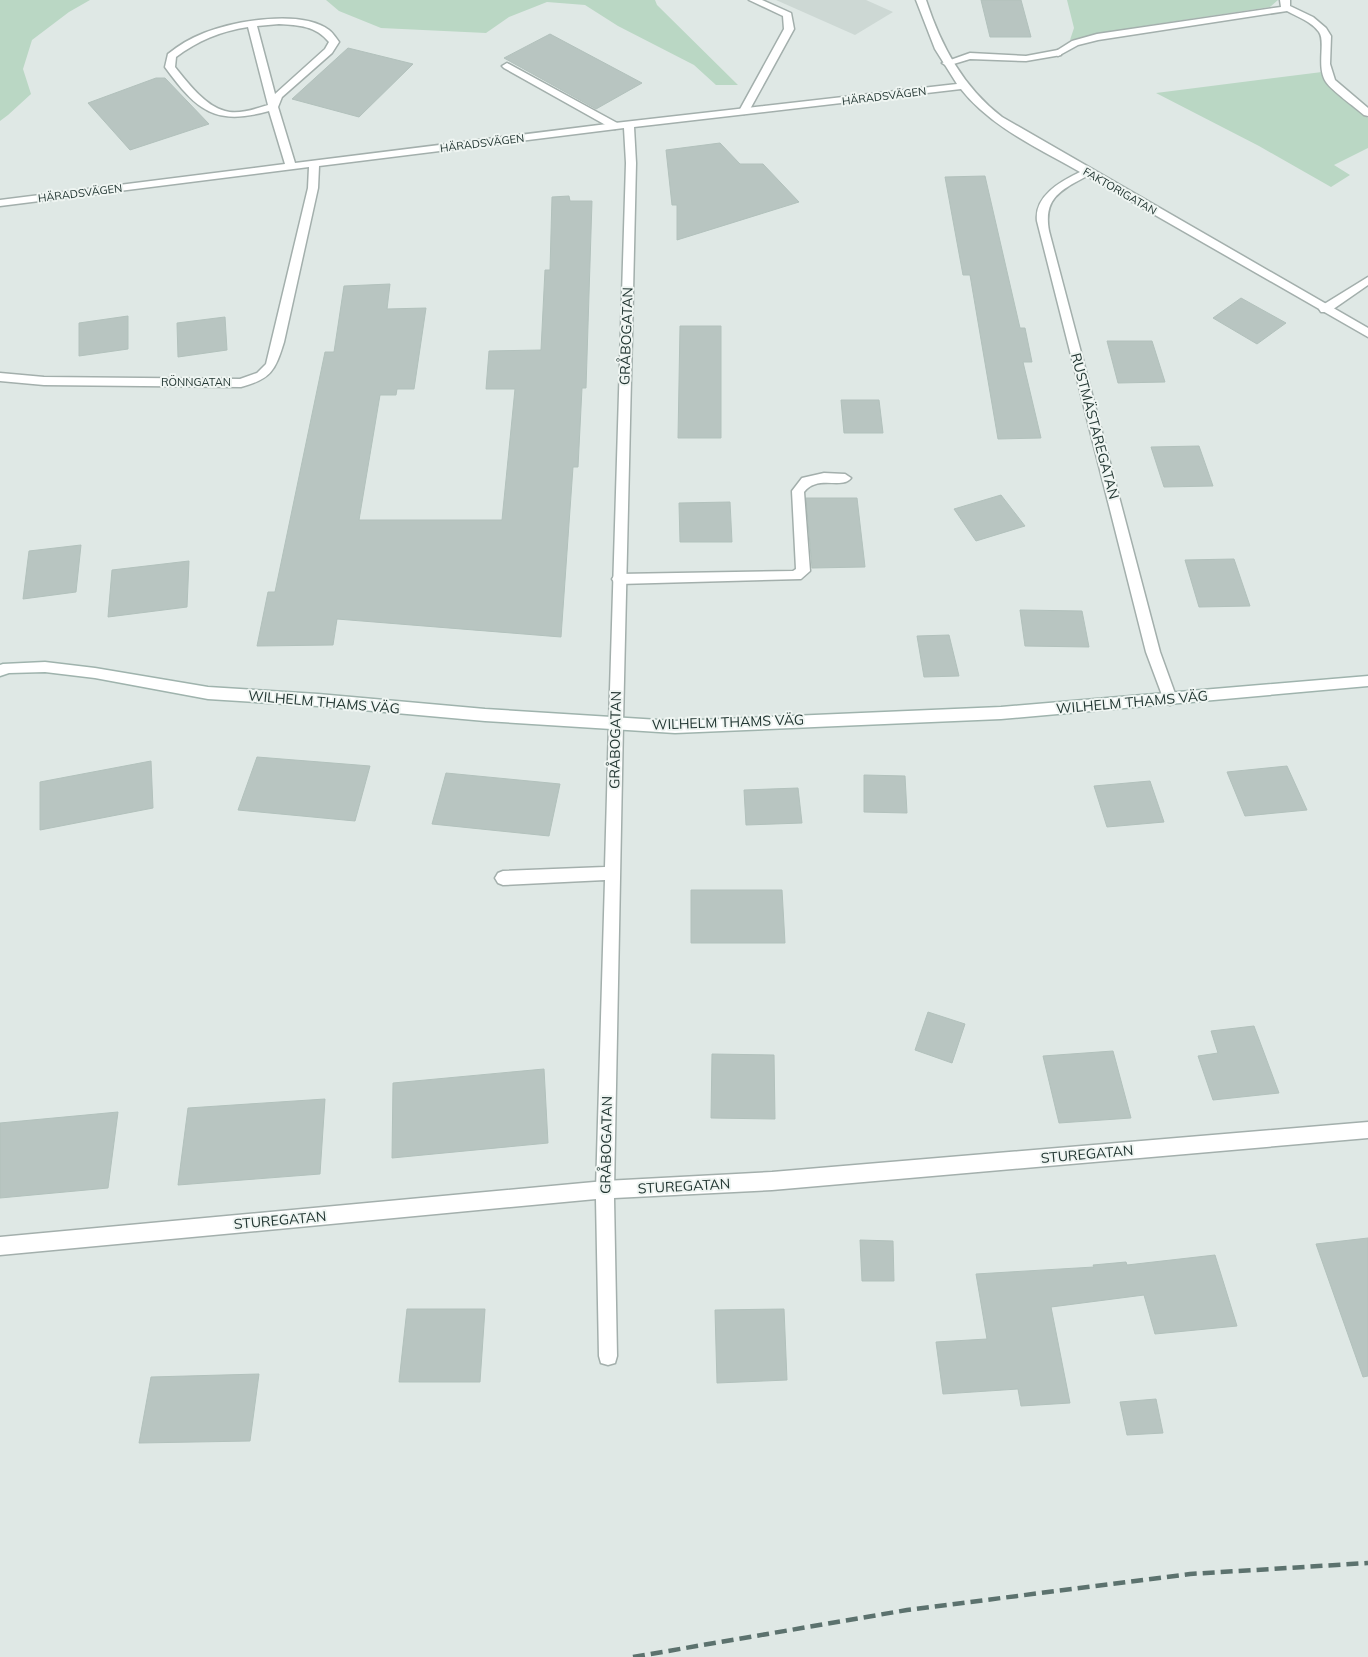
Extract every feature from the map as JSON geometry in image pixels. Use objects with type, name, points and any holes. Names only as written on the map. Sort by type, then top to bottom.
[{"type":"street","points":[[744,111],[789,29],[788,16],[754,0]]},
{"type":"street","name":"FAKTORIGATAN","points":[[921,0],[925,14],[947,63],[964,86],[994,116],[1087,172],[1368,332]]},
{"type":"street","points":[[947,63],[972,56],[1008,60],[1045,57],[1097,37],[1284,9],[1286,4],[1310,19],[1323,30],[1326,36],[1325,64],[1330,81],[1368,113]]},
{"type":"street","points":[[283,21],[306,23],[331,36],[334,42],[329,51],[278,96],[272,107],[246,114],[222,114],[187,88],[170,67],[171,56],[184,46],[215,32],[283,21]]},
{"type":"street","points":[[252,25],[272,107],[291,167]]},
{"type":"street","points":[[507,66],[615,126]]},
{"type":"street","name":"HÄRADSVÄGEN","points":[[0,203],[615,126],[964,86]]},
{"type":"street","name":"GRÅBOGATAN","points":[[608,1356],[605,1190],[618,579],[631,163],[629,125]]},
{"type":"street","name":"RÖNNGATAN","points":[[0,377],[44,381],[241,383],[261,376],[271,365],[278,342],[313,188],[314,164]]},
{"type":"street","name":"RUSTMÄSTAREGATAN","points":[[1087,172],[1065,183],[1050,196],[1041,212],[1044,231],[1154,652],[1170,699]]},
{"type":"street","points":[[1325,309],[1368,280]]},
{"type":"street","points":[[618,579],[796,576],[803,572],[798,491],[802,483],[808,479],[845,478]]},
{"type":"street","name":"WILHELM THAMS VÄG","points":[[0,671],[8,668],[44,667],[95,673],[208,693],[318,700],[485,715],[675,727],[1001,713],[1368,681]]},
{"type":"street","points":[[503,878],[612,874]]},
{"type":"street","name":"STUREGATAN","points":[[0,1246],[605,1190],[772,1181],[1368,1130]]},
{"type":"shaded area","points":[[776,0],[866,0],[893,12],[855,35]]},
{"type":"green space","points":[[0,0],[90,0],[69,12],[32,40],[23,69],[31,94],[0,121]]},
{"type":"green space","points":[[326,0],[655,0],[657,5],[738,85],[716,85],[694,65],[618,26],[585,5],[547,2],[509,17],[486,33],[381,28],[339,11]]},
{"type":"green space","points":[[1067,0],[1278,0],[1270,7],[1137,27],[1070,40],[1074,28]]},
{"type":"green space","points":[[1322,72],[1326,82],[1368,118],[1368,148],[1334,165],[1350,175],[1331,187],[1259,146],[1156,93]]},
{"type":"building","points":[[981,0],[1021,0],[1031,37],[990,37]]},
{"type":"building","points":[[550,34],[642,83],[596,109],[504,58]]},
{"type":"building","points":[[348,48],[413,64],[359,117],[292,99]]},
{"type":"building","points":[[156,78],[165,78],[209,124],[130,150],[88,103]]},
{"type":"building","points":[[720,143],[740,164],[763,164],[799,202],[677,240],[677,205],[672,205],[666,150]]},
{"type":"building","points":[[985,176],[1020,328],[1025,328],[1032,362],[1023,362],[1041,438],[998,439],[970,275],[963,275],[945,177]]},
{"type":"building","points":[[569,196],[570,201],[592,201],[586,388],[582,388],[578,467],[573,467],[561,637],[337,619],[333,645],[257,646],[268,592],[275,592],[325,352],[334,352],[344,286],[390,284],[387,309],[426,308],[414,389],[397,389],[396,395],[380,395],[359,520],[502,520],[515,389],[486,389],[489,351],[541,350],[545,270],[550,270],[552,197]]},
{"type":"building","points":[[1241,298],[1286,323],[1257,344],[1213,318]]},
{"type":"building","points":[[128,316],[128,349],[79,356],[79,323]]},
{"type":"building","points":[[225,317],[227,350],[178,357],[177,323]]},
{"type":"building","points":[[680,326],[721,326],[721,438],[678,438]]},
{"type":"building","points":[[1107,341],[1152,341],[1165,382],[1118,383]]},
{"type":"building","points":[[841,400],[879,400],[883,433],[844,433]]},
{"type":"building","points":[[1199,446],[1213,486],[1164,487],[1151,447]]},
{"type":"building","points":[[1001,495],[1025,526],[976,541],[954,509]]},
{"type":"building","points":[[806,498],[857,498],[865,567],[812,568]]},
{"type":"building","points":[[730,502],[732,542],[680,542],[679,503]]},
{"type":"building","points":[[81,545],[76,592],[23,599],[29,551]]},
{"type":"building","points":[[1234,559],[1250,606],[1199,607],[1185,560]]},
{"type":"building","points":[[189,561],[187,607],[108,617],[112,570]]},
{"type":"building","points":[[1020,610],[1082,611],[1089,647],[1025,646]]},
{"type":"building","points":[[949,635],[959,676],[924,677],[917,636]]},
{"type":"building","points":[[257,757],[370,766],[355,821],[238,810]]},
{"type":"building","points":[[151,761],[153,808],[40,830],[40,782]]},
{"type":"building","points":[[1287,766],[1307,810],[1245,816],[1227,772]]},
{"type":"building","points":[[446,773],[560,784],[549,836],[432,824]]},
{"type":"building","points":[[864,775],[905,776],[907,813],[864,812]]},
{"type":"building","points":[[1150,781],[1164,822],[1107,827],[1094,786]]},
{"type":"building","points":[[798,788],[802,823],[746,825],[744,790]]},
{"type":"building","points":[[691,890],[782,890],[785,943],[691,943]]},
{"type":"building","points":[[928,1012],[965,1024],[952,1063],[915,1050]]},
{"type":"building","points":[[1254,1026],[1279,1093],[1213,1100],[1198,1056],[1218,1053],[1211,1031]]},
{"type":"building","points":[[1113,1051],[1131,1118],[1059,1123],[1043,1056]]},
{"type":"building","points":[[712,1054],[774,1055],[775,1119],[711,1118]]},
{"type":"building","points":[[544,1069],[548,1143],[392,1158],[393,1083]]},
{"type":"building","points":[[325,1099],[320,1174],[178,1185],[188,1108]]},
{"type":"building","points":[[118,1112],[108,1188],[0,1198],[0,1123]]},
{"type":"building","points":[[1368,1238],[1368,1376],[1363,1377],[1316,1244]]},
{"type":"building","points":[[860,1240],[893,1241],[894,1281],[862,1281]]},
{"type":"building","points":[[1215,1255],[1237,1326],[1155,1334],[1144,1295],[1051,1307],[1070,1403],[1021,1406],[1018,1389],[943,1394],[936,1342],[987,1339],[976,1274],[1094,1267],[1093,1265],[1126,1262],[1127,1265]]},
{"type":"building","points":[[407,1309],[485,1309],[480,1382],[399,1382]]},
{"type":"building","points":[[784,1309],[787,1380],[717,1383],[715,1310]]},
{"type":"building","points":[[259,1374],[250,1441],[139,1443],[151,1377]]},
{"type":"building","points":[[1156,1399],[1163,1433],[1127,1435],[1120,1402]]},
{"type":"railway","points":[[633,1657],[907,1610],[1190,1574],[1368,1563]]}]
